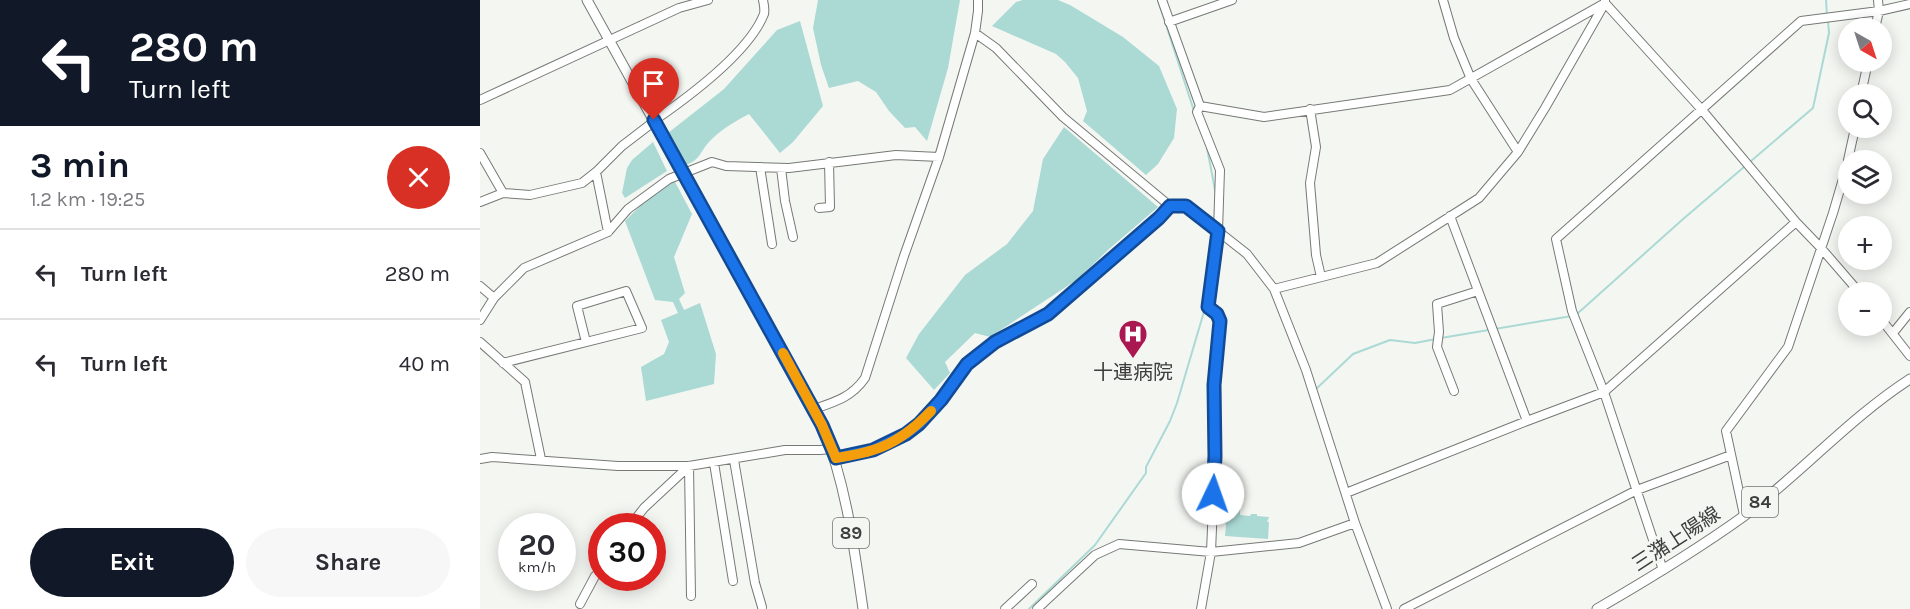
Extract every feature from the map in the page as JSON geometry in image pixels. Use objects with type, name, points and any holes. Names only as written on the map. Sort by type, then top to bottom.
[{"type":"main road","name":"89","points":[[587,0],[814,409],[834,453],[854,548],[863,609]]},
{"type":"main road","name":"三潴上陽線","points":[[1597,609],[1663,570],[1744,515],[1874,406],[1910,379]]},
{"type":"street","points":[[480,100],[679,8],[708,0]]},
{"type":"street","points":[[480,202],[503,193],[531,195],[582,183],[622,146],[697,91],[734,55],[753,32],[765,11],[763,0]]},
{"type":"street","points":[[814,409],[844,399],[860,386],[865,378],[939,157],[975,33],[978,0]]},
{"type":"street","points":[[1162,0],[1200,106],[1197,112],[1220,170],[1218,231],[1208,307],[1217,314],[1220,321],[1214,385],[1215,456],[1210,552],[1201,609]]},
{"type":"street","points":[[1169,22],[1232,0]]},
{"type":"street","points":[[1443,0],[1454,38],[1471,79],[1518,152]]},
{"type":"street","points":[[1877,18],[1878,0]]},
{"type":"street","points":[[1200,106],[1264,117],[1450,90],[1606,1]]},
{"type":"street","points":[[1606,1],[1850,282]]},
{"type":"street","points":[[1274,290],[1377,263],[1479,198],[1518,152],[1606,1]]},
{"type":"street","points":[[1663,570],[1604,392],[1572,311],[1556,239],[1802,21],[1879,11],[1910,4]]},
{"type":"street","points":[[975,33],[996,48],[1063,117],[1170,206],[1186,206],[1247,254],[1274,290],[1306,370],[1355,524],[1387,609]]},
{"type":"street","points":[[1310,110],[1316,147],[1310,183],[1316,255],[1321,278]]},
{"type":"street","points":[[480,153],[503,193]]},
{"type":"street","points":[[480,320],[494,298],[524,268],[608,232],[628,209],[669,179],[712,162],[726,166],[789,168],[896,155],[939,157]]},
{"type":"street","points":[[819,208],[830,207],[829,162]]},
{"type":"street","points":[[760,166],[772,244]]},
{"type":"street","points":[[782,168],[785,201],[793,237]]},
{"type":"street","points":[[596,172],[608,232]]},
{"type":"street","points":[[1744,515],[1726,431],[1788,347],[1838,193]]},
{"type":"street","points":[[480,459],[492,457],[618,466],[689,466],[786,450],[819,450],[834,453],[873,450],[906,434],[919,424],[941,400],[967,364],[995,342],[1048,314],[1170,206]]},
{"type":"street","points":[[1450,216],[1527,421]]},
{"type":"street","points":[[1346,493],[1604,392],[1796,222]]},
{"type":"street","points":[[480,286],[494,298]]},
{"type":"street","points":[[503,363],[642,328],[626,291],[577,306],[586,342]]},
{"type":"street","points":[[1454,391],[1437,346],[1439,332],[1437,304],[1478,291]]},
{"type":"street","points":[[1910,312],[1893,333],[1910,356]]},
{"type":"street","points":[[480,342],[525,382],[541,459]]},
{"type":"street","points":[[1404,609],[1636,490],[1731,455]]},
{"type":"street","points":[[734,460],[755,583],[762,607]]},
{"type":"street","points":[[714,463],[733,581]]},
{"type":"street","points":[[640,513],[689,466]]},
{"type":"street","points":[[689,466],[691,596]]},
{"type":"street","points":[[1037,609],[1095,555],[1119,544],[1210,552],[1299,543],[1355,524]]},
{"type":"street","points":[[1005,609],[1032,584]]},
{"type":"street","points":[[580,604],[588,589]]},
{"type":"water","points":[[818,0],[960,0],[948,68],[927,141],[915,127],[905,128],[876,92],[858,81],[829,88],[821,65],[813,28]]},
{"type":"water","points":[[1058,0],[1070,5],[1123,37],[1159,66],[1177,109],[1174,138],[1158,164],[1146,175],[1083,121],[1087,111],[1078,78],[1065,62],[1056,54],[992,26],[1016,2]]},
{"type":"water","points":[[800,21],[823,106],[793,142],[780,153],[749,114],[718,134],[697,158],[686,165],[668,133],[724,89],[777,30]]},
{"type":"water","points":[[1064,127],[1158,207],[1078,279],[990,337],[975,333],[945,362],[950,373],[934,390],[906,358],[919,334],[965,275],[1007,244],[1033,211],[1043,159]]},
{"type":"water","points":[[653,142],[667,171],[625,198],[622,193],[627,168],[632,160]]},
{"type":"water","points":[[674,180],[692,214],[674,257],[685,293],[679,299],[684,310],[700,303],[716,354],[714,384],[646,401],[641,367],[664,354],[669,342],[661,320],[678,313],[673,302],[655,300],[625,221],[642,204]]},
{"type":"water","points":[[1222,490],[1240,491],[1240,515],[1257,514],[1257,516],[1269,517],[1268,539],[1225,536],[1226,525],[1220,514]]},
{"type":"waterway","points":[[1158,0],[1194,111]]},
{"type":"waterway","points":[[1826,0],[1827,15]]},
{"type":"waterway","points":[[1577,314],[1813,108],[1829,33],[1828,21]]},
{"type":"waterway","points":[[1207,148],[1216,195]]},
{"type":"waterway","points":[[1029,609],[1095,545],[1146,473],[1146,467],[1177,403],[1205,305]]},
{"type":"waterway","points":[[1441,338],[1572,316]]},
{"type":"waterway","points":[[1315,390],[1353,354],[1390,340],[1415,343],[1436,339]]},
{"type":"slow traffic","points":[[783,353],[822,425],[836,458],[873,450],[906,434],[931,411]]},
{"type":"place","name":"十連病院","points":[[1133,360]]},
{"type":"route","points":[[654,120],[822,425],[836,458],[873,450],[906,434],[919,424],[941,400],[967,364],[995,342],[1048,314],[1170,206],[1186,206],[1218,231],[1208,307],[1217,314],[1220,321],[1214,385],[1213,494]]}]
